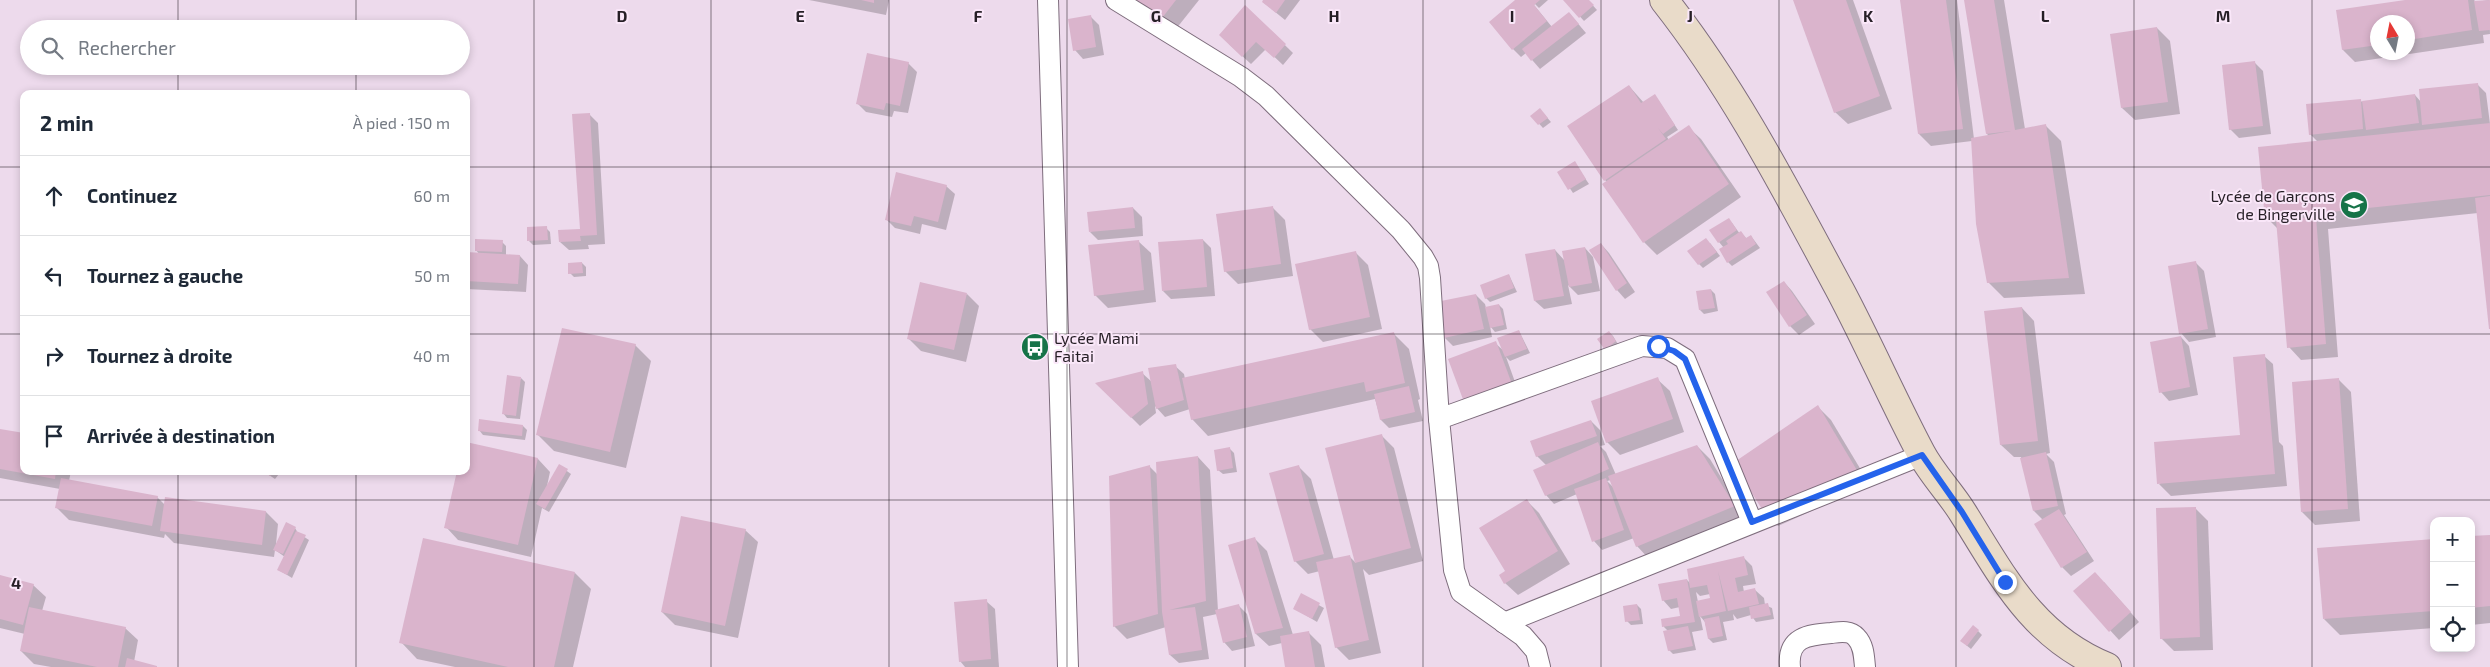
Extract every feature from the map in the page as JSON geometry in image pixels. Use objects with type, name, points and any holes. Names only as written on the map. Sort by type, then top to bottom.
[{"type":"main road","points":[[1664,0],[1696,40],[1731,94],[1842,294],[1922,455],[1962,512],[1983,548],[2025,608],[2047,631],[2095,662],[2107,667]]},
{"type":"street","points":[[1048,0],[1068,667]]},
{"type":"street","points":[[1116,0],[1241,77],[1266,96],[1417,248],[1428,266],[1430,278],[1440,419],[1454,570],[1461,592],[1523,636],[1536,651],[1540,667]]},
{"type":"street","points":[[1440,419],[1642,346],[1667,348],[1685,359],[1752,522]]},
{"type":"street","points":[[1504,623],[1922,455]]},
{"type":"street","points":[[1790,667],[1789,658],[1794,645],[1807,635],[1845,631],[1856,637],[1863,650],[1865,667]]},
{"type":"building","points":[[861,0],[874,0],[874,3]]},
{"type":"building","points":[[1131,0],[1176,0],[1159,22]]},
{"type":"building","points":[[1263,0],[1285,0],[1276,13],[1262,2]]},
{"type":"building","points":[[1515,0],[1540,0],[1534,5],[1547,21],[1512,50],[1489,22]]},
{"type":"building","points":[[1563,0],[1589,0],[1594,5],[1579,18]]},
{"type":"building","points":[[1793,0],[1846,0],[1880,96],[1834,113]]},
{"type":"building","points":[[1900,0],[1946,0],[1963,129],[1918,134]]},
{"type":"building","points":[[1964,0],[1994,0],[2015,130],[2046,124],[2069,278],[1987,283],[1976,224],[1971,138],[2011,131],[1986,134]]},
{"type":"building","points":[[2405,0],[2468,0],[2472,30],[2415,39],[2415,15],[2370,15],[2370,46],[2342,50],[2336,10]]},
{"type":"building","points":[[2490,0],[2490,30],[2479,31],[2474,1]]},
{"type":"building","points":[[1245,5],[1286,44],[1274,58],[1256,42],[1242,57],[1219,35]]},
{"type":"building","points":[[1569,12],[1579,24],[1531,61],[1522,49]]},
{"type":"building","points":[[1091,15],[1096,47],[1073,51],[1068,19]]},
{"type":"building","points":[[2157,27],[2168,102],[2121,108],[2110,34]]},
{"type":"building","points":[[867,53],[909,62],[900,106],[886,103],[884,110],[856,104]]},
{"type":"building","points":[[2255,61],[2263,126],[2229,130],[2222,65]]},
{"type":"building","points":[[2478,83],[2482,118],[2422,125],[2419,89]]},
{"type":"building","points":[[1629,85],[1641,103],[1655,94],[1675,125],[1663,134],[1658,128],[1666,139],[1604,181],[1567,126]]},
{"type":"building","points":[[2415,94],[2419,123],[2366,130],[2362,101]]},
{"type":"building","points":[[2361,99],[2363,129],[2309,135],[2306,104]]},
{"type":"building","points":[[1540,108],[1548,118],[1538,125],[1530,116]]},
{"type":"building","points":[[590,113],[597,235],[580,236],[581,241],[559,242],[558,230],[580,229],[572,114]]},
{"type":"building","points":[[2490,123],[2490,195],[2265,219],[2258,147]]},
{"type":"building","points":[[1689,125],[1729,184],[1643,243],[1602,184]]},
{"type":"building","points":[[1575,161],[1586,179],[1568,190],[1557,172]]},
{"type":"building","points":[[896,172],[947,185],[938,222],[914,216],[911,226],[885,220]]},
{"type":"building","points":[[2490,196],[2490,329],[2489,329],[2475,198]]},
{"type":"building","points":[[1273,206],[1281,264],[1224,272],[1216,214]]},
{"type":"building","points":[[1133,207],[1135,228],[1089,232],[1087,212]]},
{"type":"building","points":[[2316,217],[2326,344],[2287,348],[2276,220]]},
{"type":"building","points":[[1729,218],[1737,230],[1718,243],[1709,230]]},
{"type":"building","points":[[547,226],[548,240],[527,241],[527,227]]},
{"type":"building","points":[[1741,231],[1746,238],[1751,235],[1756,244],[1727,263],[1719,249],[1728,244],[1726,241]]},
{"type":"building","points":[[1706,238],[1717,252],[1698,265],[1687,251]]},
{"type":"building","points":[[475,239],[503,240],[502,252],[475,251]]},
{"type":"building","points":[[1203,239],[1207,287],[1162,291],[1158,242]]},
{"type":"building","points":[[1139,240],[1144,290],[1094,296],[1088,245]]},
{"type":"building","points":[[1601,243],[1627,283],[1616,291],[1589,250]]},
{"type":"building","points":[[1585,247],[1592,283],[1569,287],[1562,251]]},
{"type":"building","points":[[1555,249],[1564,296],[1534,301],[1525,254]]},
{"type":"building","points":[[1356,251],[1370,317],[1309,330],[1295,264]]},
{"type":"building","points":[[470,252],[520,255],[518,284],[470,281]]},
{"type":"building","points":[[2196,261],[2208,329],[2179,334],[2168,266]]},
{"type":"building","points":[[582,262],[583,273],[568,274],[568,263]]},
{"type":"building","points":[[1509,274],[1514,288],[1485,299],[1480,285]]},
{"type":"building","points":[[1784,281],[1807,315],[1789,327],[1766,292]]},
{"type":"building","points":[[920,282],[967,293],[954,350],[907,339]]},
{"type":"building","points":[[1711,289],[1715,308],[1699,310],[1696,291]]},
{"type":"building","points":[[1476,294],[1484,329],[1444,338],[1436,302]]},
{"type":"building","points":[[1499,304],[1504,325],[1490,328],[1485,307]]},
{"type":"building","points":[[2022,307],[2038,441],[2000,445],[1984,311]]},
{"type":"building","points":[[562,328],[636,344],[610,452],[536,435]]},
{"type":"building","points":[[1519,330],[1527,349],[1505,357],[1497,338]]},
{"type":"building","points":[[1609,331],[1616,341],[1605,350],[1597,339]]},
{"type":"building","points":[[1394,332],[1405,383],[1366,392],[1364,382],[1191,420],[1182,378]]},
{"type":"building","points":[[2181,336],[2190,387],[2159,393],[2150,342]]},
{"type":"building","points":[[1496,341],[1512,384],[1464,402],[1448,359]]},
{"type":"building","points":[[2265,354],[2275,474],[2157,484],[2154,442],[2240,435],[2233,357]]},
{"type":"building","points":[[1176,364],[1184,400],[1156,409],[1148,368]]},
{"type":"building","points":[[1143,371],[1148,404],[1131,418],[1095,383]]},
{"type":"building","points":[[507,375],[521,377],[516,416],[502,414]]},
{"type":"building","points":[[1658,377],[1673,419],[1606,443],[1591,401]]},
{"type":"building","points":[[2339,378],[2348,509],[2301,512],[2292,382]]},
{"type":"building","points":[[1409,386],[1415,412],[1380,420],[1374,394]]},
{"type":"building","points":[[1818,405],[1858,472],[1765,514],[1733,463]]},
{"type":"building","points":[[479,419],[523,425],[522,436],[478,431]]},
{"type":"building","points":[[1591,420],[1597,436],[1536,457],[1530,441]]},
{"type":"building","points":[[0,429],[20,432],[20,473],[0,469]]},
{"type":"building","points":[[1382,434],[1411,548],[1355,563],[1325,448]]},
{"type":"building","points":[[1598,442],[1609,469],[1545,496],[1533,470]]},
{"type":"building","points":[[470,443],[538,458],[518,545],[444,528],[456,475],[470,475]]},
{"type":"building","points":[[1697,445],[1735,506],[1636,547],[1608,476]]},
{"type":"building","points":[[1230,447],[1233,468],[1217,471],[1214,450]]},
{"type":"building","points":[[2046,452],[2058,506],[2033,511],[2020,458]]},
{"type":"building","points":[[1198,456],[1206,601],[1169,610],[1195,607],[1202,650],[1169,655],[1162,612],[1156,462]]},
{"type":"building","points":[[559,464],[568,469],[545,509],[536,504]]},
{"type":"building","points":[[1150,465],[1158,614],[1113,627],[1109,476]]},
{"type":"building","points":[[1299,465],[1324,554],[1294,562],[1269,473]]},
{"type":"building","points":[[33,475],[56,475],[55,479]]},
{"type":"building","points":[[61,478],[158,496],[152,526],[55,508]]},
{"type":"building","points":[[1606,478],[1624,530],[1592,542],[1574,489]]},
{"type":"building","points":[[165,497],[266,511],[262,545],[160,531]]},
{"type":"building","points":[[1527,499],[1558,551],[1504,584],[1499,575],[1505,571],[1479,528]]},
{"type":"building","points":[[2196,507],[2200,637],[2160,639],[2156,508]]},
{"type":"building","points":[[2059,509],[2087,552],[2061,568],[2034,524]]},
{"type":"building","points":[[681,516],[746,529],[725,626],[661,612]]},
{"type":"building","points":[[286,522],[296,527],[283,554],[273,550]]},
{"type":"building","points":[[296,531],[306,535],[287,575],[277,570]]},
{"type":"building","points":[[2490,535],[2490,606],[2475,608],[2475,536]]},
{"type":"building","points":[[1255,537],[1283,628],[1255,634],[1228,545]]},
{"type":"building","points":[[423,538],[575,572],[554,667],[508,667],[399,643]]},
{"type":"building","points":[[2430,539],[2430,611],[2323,619],[2317,548]]},
{"type":"building","points":[[1350,555],[1369,640],[1335,648],[1316,562]]},
{"type":"building","points":[[1744,556],[1748,575],[1735,578],[1738,592],[1755,588],[1759,604],[1728,611],[1718,571],[1726,611],[1699,617],[1696,601],[1710,598],[1707,585],[1690,588],[1687,569]]},
{"type":"building","points":[[2095,572],[2131,612],[2109,632],[2073,591]]},
{"type":"building","points":[[0,575],[34,584],[23,625],[0,619]]},
{"type":"building","points":[[1687,579],[1695,622],[1662,627],[1661,619],[1680,616],[1677,598],[1662,601],[1658,584]]},
{"type":"building","points":[[1301,593],[1320,603],[1312,619],[1293,609]]},
{"type":"building","points":[[987,599],[991,659],[959,662],[954,602]]},
{"type":"building","points":[[1768,603],[1771,615],[1751,619],[1749,607]]},
{"type":"building","points":[[1239,604],[1247,637],[1223,643],[1215,610]]},
{"type":"building","points":[[1637,604],[1640,620],[1625,622],[1623,606]]},
{"type":"building","points":[[29,607],[126,627],[118,667],[97,667],[20,651]]},
{"type":"building","points":[[1719,616],[1723,636],[1708,639],[1704,619]]},
{"type":"building","points":[[1973,625],[1979,630],[1967,646],[1960,641]]},
{"type":"building","points":[[1688,626],[1693,646],[1668,651],[1663,631]]},
{"type":"building","points":[[1309,631],[1315,667],[1285,667],[1280,636]]},
{"type":"building","points":[[127,658],[157,666],[157,667],[125,667]]},
{"type":"place","name":"Lycée de Garçons de Bingerville","points":[[2354,205]]},
{"type":"place","name":"Lycée Mami Faitai","points":[[1035,347]]},
{"type":"route","points":[[1658,346],[1674,351],[1685,359],[1752,522],[1922,455],[1962,512],[2005,582]]}]
